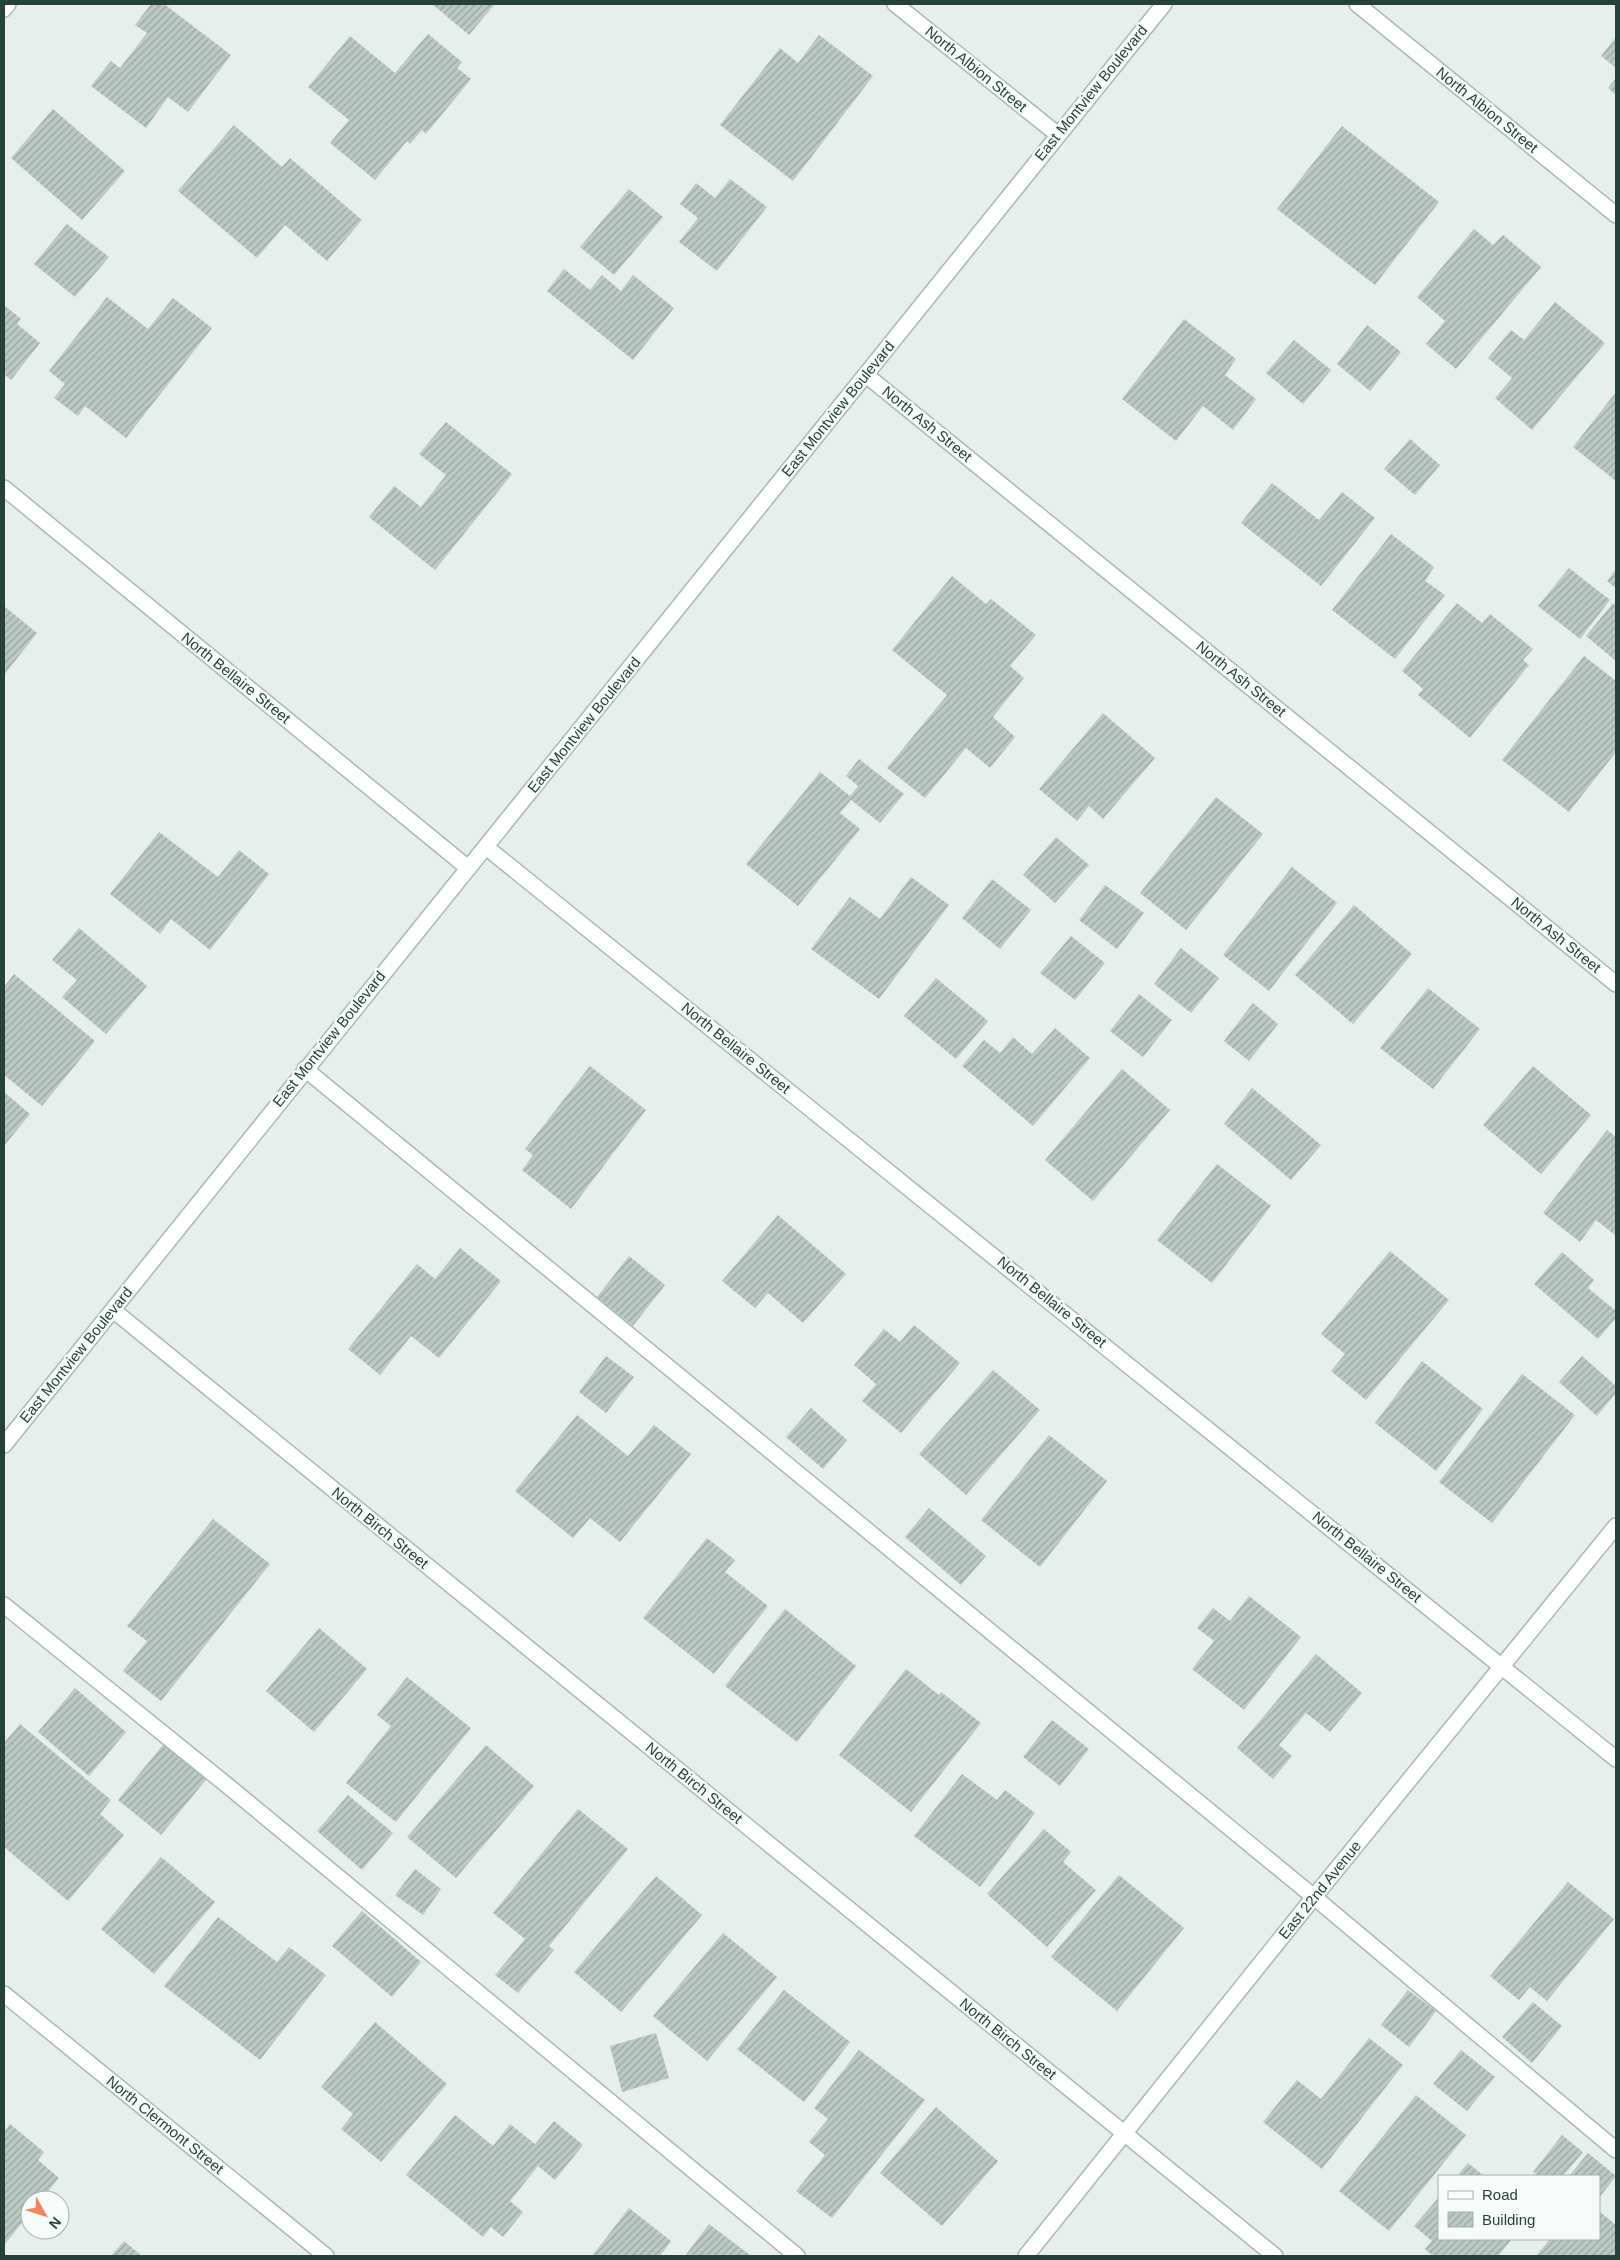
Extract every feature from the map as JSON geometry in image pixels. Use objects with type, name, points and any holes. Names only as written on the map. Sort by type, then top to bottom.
[{"type":"street","points":[[4,9],[8,4]]},
{"type":"street","name":"North Albion Street","points":[[895,4],[1057,134]]},
{"type":"street","name":"East Montview Boulevard","points":[[4,1445],[866,375],[1057,134],[1164,4]]},
{"type":"street","name":"North Albion Street","points":[[1357,4],[1616,215]]},
{"type":"street","name":"North Ash Street","points":[[866,375],[1616,984]]},
{"type":"street","name":"North Bellaire Street","points":[[4,488],[468,868]]},
{"type":"street","name":"North Bellaire Street","points":[[486,847],[1503,1666],[1616,1760]]},
{"type":"street","points":[[305,1069],[1314,1897],[1616,2150]]},
{"type":"street","name":"North Birch Street","points":[[113,1310],[1274,2256]]},
{"type":"street","name":"East 22nd Avenue","points":[[1026,2256],[1314,1897],[1616,1526]]},
{"type":"street","points":[[4,1606],[236,1792],[797,2256]]},
{"type":"street","name":"North Clermont Street","points":[[4,1994],[326,2256]]},
{"type":"building","points":[[151,4],[164,4],[231,55],[188,112],[168,97],[146,128],[91,86],[111,61],[120,68],[147,33],[135,25]]},
{"type":"building","points":[[432,4],[495,4],[469,35]]},
{"type":"building","points":[[428,34],[462,62],[457,68],[471,79],[426,134],[422,130],[410,144],[407,141],[375,180],[330,143],[349,120],[308,87],[350,36],[395,73]]},
{"type":"building","points":[[819,35],[873,76],[793,181],[720,125],[780,48],[798,63]]},
{"type":"building","points":[[1616,37],[1616,68],[1601,56]]},
{"type":"building","points":[[1616,78],[1616,95],[1608,88]]},
{"type":"building","points":[[53,109],[125,171],[82,220],[11,158]]},
{"type":"building","points":[[234,125],[282,167],[290,158],[362,220],[327,261],[285,225],[257,258],[178,191]]},
{"type":"building","points":[[1342,126],[1439,202],[1375,285],[1277,209]]},
{"type":"building","points":[[730,179],[767,207],[717,271],[679,242],[698,218],[680,204],[696,183],[715,198]]},
{"type":"building","points":[[629,189],[663,217],[614,275],[580,247]]},
{"type":"building","points":[[67,224],[109,257],[75,297],[34,264]]},
{"type":"building","points":[[1474,229],[1493,245],[1503,235],[1541,267],[1456,369],[1426,344],[1445,321],[1417,297]]},
{"type":"building","points":[[564,269],[590,290],[602,275],[621,291],[633,275],[674,308],[633,360],[547,291]]},
{"type":"building","points":[[107,297],[148,329],[173,298],[212,328],[126,438],[85,406],[78,416],[54,398],[65,384],[49,371]]},
{"type":"building","points":[[1555,302],[1605,343],[1532,430],[1495,398],[1512,378],[1488,358],[1511,330],[1524,340]]},
{"type":"building","points":[[4,305],[21,319],[17,324],[40,343],[11,380],[4,374]]},
{"type":"building","points":[[1184,319],[1236,359],[1225,375],[1256,399],[1233,430],[1203,406],[1176,441],[1122,399]]},
{"type":"building","points":[[1367,325],[1401,352],[1370,391],[1337,364]]},
{"type":"building","points":[[1294,340],[1331,370],[1303,404],[1266,373]]},
{"type":"building","points":[[1616,392],[1616,481],[1573,447]]},
{"type":"building","points":[[446,422],[512,474],[435,570],[369,517],[394,486],[421,507],[446,475],[419,454]]},
{"type":"building","points":[[1410,439],[1440,465],[1415,495],[1384,469]]},
{"type":"building","points":[[1272,483],[1319,520],[1342,492],[1375,518],[1321,586],[1241,523]]},
{"type":"building","points":[[1391,534],[1434,567],[1425,581],[1445,595],[1395,659],[1332,610]]},
{"type":"building","points":[[1569,568],[1610,600],[1580,639],[1538,606]]},
{"type":"building","points":[[1616,569],[1616,588],[1607,581]]},
{"type":"building","points":[[952,576],[986,604],[991,599],[1036,635],[1010,666],[1024,678],[993,717],[1015,737],[990,768],[966,748],[925,798],[887,768],[947,695],[892,650]]},
{"type":"building","points":[[1457,603],[1482,623],[1490,614],[1533,649],[1523,660],[1529,665],[1470,738],[1418,695],[1423,689],[1402,671]]},
{"type":"building","points":[[1613,603],[1616,606],[1616,661],[1586,636]]},
{"type":"building","points":[[4,606],[37,633],[4,675]]},
{"type":"building","points":[[1584,656],[1616,681],[1616,752],[1569,812],[1502,760]]},
{"type":"building","points":[[1103,713],[1155,758],[1103,819],[1089,806],[1077,821],[1039,789]]},
{"type":"building","points":[[859,759],[904,794],[880,823],[851,800],[840,813],[860,829],[798,906],[746,864],[820,772],[850,796],[858,786],[846,776]]},
{"type":"building","points":[[1216,797],[1263,834],[1186,930],[1140,893]]},
{"type":"building","points":[[159,832],[218,877],[239,850],[269,874],[210,950],[171,919],[160,934],[110,894]]},
{"type":"building","points":[[1056,837],[1089,865],[1055,903],[1023,875]]},
{"type":"building","points":[[1292,867],[1337,903],[1269,991],[1223,955]]},
{"type":"building","points":[[911,877],[949,905],[879,999],[811,949],[850,897],[880,919]]},
{"type":"building","points":[[992,879],[1031,910],[1000,949],[962,918]]},
{"type":"building","points":[[1105,885],[1144,913],[1117,949],[1079,920]]},
{"type":"building","points":[[1354,905],[1412,954],[1353,1024],[1295,975]]},
{"type":"building","points":[[79,928],[147,986],[106,1034],[62,997],[77,980],[52,960]]},
{"type":"building","points":[[1071,936],[1105,963],[1075,1000],[1040,973]]},
{"type":"building","points":[[1181,948],[1219,978],[1191,1013],[1154,984]]},
{"type":"building","points":[[14,974],[95,1041],[42,1106],[4,1075],[4,987]]},
{"type":"building","points":[[936,978],[988,1021],[956,1059],[904,1016]]},
{"type":"building","points":[[1428,988],[1480,1029],[1433,1089],[1380,1048]]},
{"type":"building","points":[[1139,994],[1172,1020],[1143,1057],[1110,1031]]},
{"type":"building","points":[[1253,1003],[1278,1024],[1249,1061],[1224,1041]]},
{"type":"building","points":[[1055,1028],[1090,1058],[1033,1126],[962,1066],[984,1040],[1000,1053],[1013,1037],[1032,1054]]},
{"type":"building","points":[[590,1066],[646,1110],[571,1209],[522,1170],[533,1155],[525,1149]]},
{"type":"building","points":[[1533,1066],[1591,1115],[1541,1174],[1483,1125]]},
{"type":"building","points":[[1122,1069],[1170,1110],[1093,1201],[1045,1160]]},
{"type":"building","points":[[1252,1088],[1321,1145],[1291,1180],[1224,1124]]},
{"type":"building","points":[[4,1092],[30,1114],[4,1146]]},
{"type":"building","points":[[1607,1130],[1616,1137],[1616,1234],[1596,1220],[1580,1242],[1543,1213]]},
{"type":"building","points":[[1217,1164],[1271,1206],[1212,1283],[1157,1240]]},
{"type":"building","points":[[778,1215],[846,1274],[803,1323],[768,1293],[755,1308],[722,1281]]},
{"type":"building","points":[[460,1248],[501,1281],[439,1358],[411,1336],[380,1375],[348,1349],[417,1264],[435,1279]]},
{"type":"building","points":[[1390,1251],[1449,1300],[1366,1400],[1331,1371],[1345,1354],[1321,1334]]},
{"type":"building","points":[[1562,1252],[1594,1280],[1588,1288],[1616,1311],[1616,1318],[1598,1339],[1534,1284]]},
{"type":"building","points":[[629,1256],[665,1285],[633,1326],[597,1297]]},
{"type":"building","points":[[914,1325],[960,1363],[901,1433],[862,1401],[876,1384],[854,1365],[884,1329],[900,1342]]},
{"type":"building","points":[[606,1356],[634,1377],[606,1413],[579,1392]]},
{"type":"building","points":[[1582,1356],[1616,1386],[1616,1393],[1597,1416],[1559,1382]]},
{"type":"building","points":[[1422,1361],[1483,1409],[1436,1471],[1375,1423]]},
{"type":"building","points":[[993,1370],[1040,1410],[966,1495],[919,1454]]},
{"type":"building","points":[[1522,1374],[1575,1415],[1492,1523],[1439,1482]]},
{"type":"building","points":[[811,1408],[847,1440],[823,1469],[786,1437]]},
{"type":"building","points":[[577,1415],[628,1456],[654,1425],[691,1454],[620,1542],[590,1518],[573,1538],[515,1491]]},
{"type":"building","points":[[1049,1435],[1107,1481],[1040,1567],[981,1520]]},
{"type":"building","points":[[929,1508],[986,1556],[961,1585],[905,1537]]},
{"type":"building","points":[[213,1519],[270,1564],[161,1701],[123,1671],[147,1641],[127,1626]]},
{"type":"building","points":[[707,1538],[735,1560],[725,1572],[768,1606],[714,1674],[643,1618]]},
{"type":"building","points":[[1249,1596],[1301,1637],[1244,1710],[1192,1669],[1214,1641],[1197,1628],[1213,1608],[1230,1621]]},
{"type":"building","points":[[785,1609],[856,1666],[797,1742],[725,1686]]},
{"type":"building","points":[[319,1628],[367,1669],[314,1732],[266,1691]]},
{"type":"building","points":[[1316,1654],[1362,1693],[1330,1732],[1306,1713],[1279,1745],[1292,1756],[1273,1779],[1237,1748]]},
{"type":"building","points":[[906,1669],[939,1695],[941,1692],[981,1723],[911,1812],[839,1755]]},
{"type":"building","points":[[407,1677],[471,1728],[396,1822],[346,1783],[391,1726],[377,1715]]},
{"type":"building","points":[[75,1688],[126,1732],[89,1776],[38,1732]]},
{"type":"building","points":[[1052,1720],[1089,1749],[1060,1786],[1023,1757]]},
{"type":"building","points":[[20,1724],[111,1800],[100,1814],[124,1835],[68,1901],[4,1847],[4,1743]]},
{"type":"building","points":[[166,1741],[209,1776],[161,1835],[118,1800]]},
{"type":"building","points":[[486,1745],[534,1786],[456,1878],[407,1837]]},
{"type":"building","points":[[962,1774],[997,1800],[1005,1790],[1035,1813],[980,1887],[914,1836]]},
{"type":"building","points":[[348,1795],[393,1833],[362,1870],[317,1831]]},
{"type":"building","points":[[578,1809],[628,1849],[549,1946],[554,1950],[518,1993],[495,1975],[525,1939],[493,1913]]},
{"type":"building","points":[[1044,1829],[1071,1852],[1063,1862],[1096,1890],[1047,1947],[987,1894]]},
{"type":"building","points":[[161,1857],[215,1902],[154,1974],[101,1929]]},
{"type":"building","points":[[415,1869],[441,1889],[423,1915],[395,1895]]},
{"type":"building","points":[[1119,1875],[1184,1928],[1117,2011],[1051,1957]]},
{"type":"building","points":[[656,1876],[702,1915],[621,2012],[574,1972]]},
{"type":"building","points":[[1568,1882],[1614,1919],[1547,2001],[1530,1987],[1519,2000],[1490,1976]]},
{"type":"building","points":[[362,1911],[421,1962],[392,1997],[332,1946]]},
{"type":"building","points":[[218,1917],[277,1962],[289,1947],[326,1975],[260,2060],[164,1986]]},
{"type":"building","points":[[723,1933],[777,1977],[707,2061],[653,2016]]},
{"type":"building","points":[[784,1990],[850,2042],[804,2102],[737,2049]]},
{"type":"building","points":[[1408,1990],[1436,2011],[1409,2047],[1381,2025]]},
{"type":"building","points":[[1533,2002],[1562,2026],[1532,2063],[1502,2037]]},
{"type":"building","points":[[375,2022],[447,2084],[381,2162],[341,2129],[353,2114],[321,2087]]},
{"type":"building","points":[[656,2033],[669,2078],[622,2092],[610,2046]]},
{"type":"building","points":[[1369,2038],[1403,2065],[1322,2169],[1263,2122],[1297,2080],[1321,2099]]},
{"type":"building","points":[[859,2050],[925,2100],[832,2218],[796,2191],[825,2155],[809,2142],[828,2119],[814,2108]]},
{"type":"building","points":[[1461,2050],[1495,2077],[1467,2111],[1433,2084]]},
{"type":"building","points":[[1416,2095],[1466,2135],[1389,2231],[1339,2191]]},
{"type":"building","points":[[936,2107],[998,2161],[942,2226],[880,2173]]},
{"type":"building","points":[[455,2115],[493,2146],[510,2124],[535,2144],[554,2121],[583,2145],[555,2180],[538,2166],[510,2201],[523,2212],[503,2237],[491,2227],[483,2237],[406,2175]]},
{"type":"building","points":[[10,2124],[44,2152],[38,2160],[59,2178],[49,2190],[20,2190],[20,2225],[4,2245],[4,2132]]},
{"type":"building","points":[[1562,2135],[1583,2152],[1564,2175],[1537,2175],[1533,2172]]},
{"type":"building","points":[[1588,2153],[1616,2176],[1600,2197],[1600,2175],[1570,2175]]},
{"type":"building","points":[[1468,2163],[1483,2175],[1458,2175]]},
{"type":"building","points":[[1438,2198],[1438,2240],[1511,2240],[1498,2256],[1433,2256],[1425,2249],[1432,2241],[1414,2226]]},
{"type":"building","points":[[629,2208],[671,2241],[660,2256],[592,2256]]},
{"type":"building","points":[[1600,2212],[1616,2225],[1616,2256],[1536,2256],[1549,2240],[1600,2240]]},
{"type":"building","points":[[709,2224],[750,2255],[685,2256]]},
{"type":"building","points":[[124,2241],[142,2256],[111,2256]]}]
